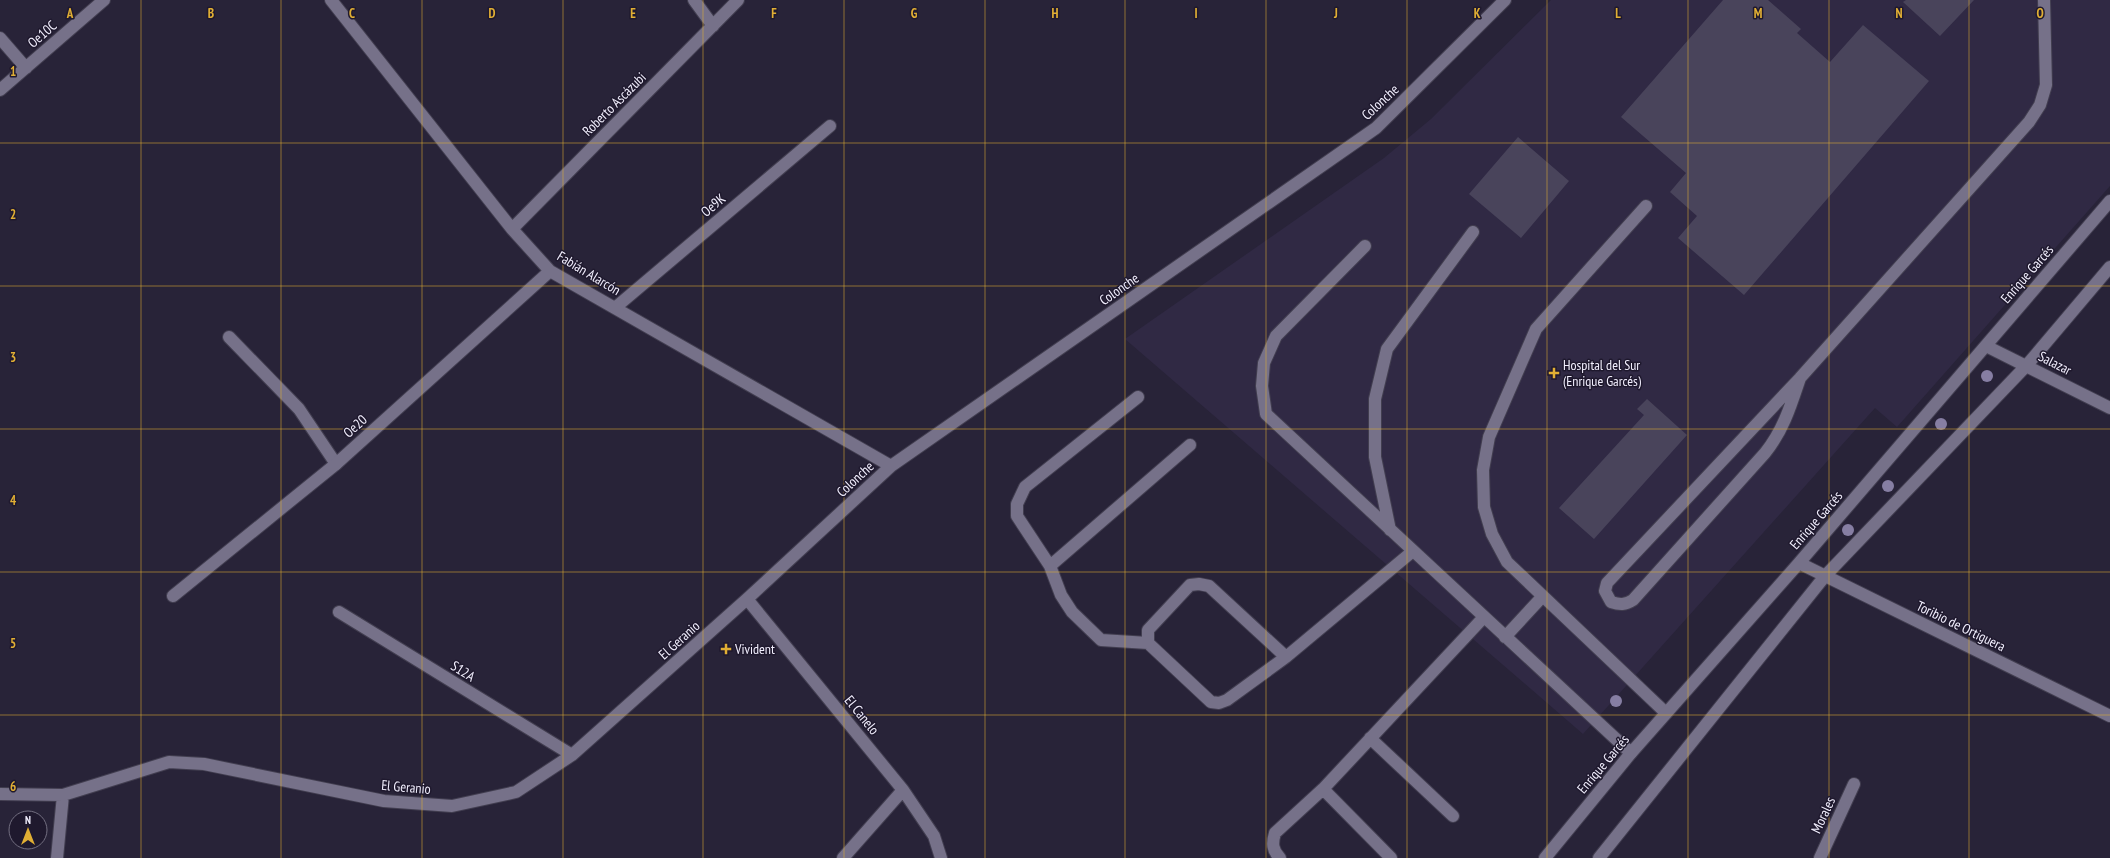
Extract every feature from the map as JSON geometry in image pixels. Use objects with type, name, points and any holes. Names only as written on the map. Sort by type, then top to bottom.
[{"type":"street","name":"Oe10C","points":[[0,90],[104,0]]},
{"type":"street","name":"Fabián Alarcón","points":[[331,0],[512,229],[550,271],[616,307],[891,466]]},
{"type":"street","points":[[694,0],[713,26]]},
{"type":"street","name":"Roberto Ascázubi","points":[[512,229],[738,0]]},
{"type":"street","name":"Colonche","points":[[747,599],[891,466],[1376,128],[1505,0]]},
{"type":"street","points":[[1800,378],[1784,422],[1776,439],[1765,453],[1633,600],[1626,604],[1611,602],[1605,591],[1607,582],[1800,378],[2029,122],[2040,106],[2046,84],[2044,0]]},
{"type":"street","points":[[0,38],[26,68]]},
{"type":"street","name":"Oe9K","points":[[616,307],[830,126]]},
{"type":"street","name":"Enrique Garcés","points":[[1545,858],[1631,752],[1799,563],[2110,200]]},
{"type":"street","points":[[1646,206],[1536,329],[1489,437],[1483,477],[1484,507],[1492,534],[1507,562],[1542,597],[1666,713]]},
{"type":"street","points":[[1390,530],[1375,457],[1375,399],[1387,349],[1473,232]]},
{"type":"street","points":[[1365,246],[1276,336],[1264,363],[1262,386],[1266,414],[1505,637],[1631,752]]},
{"type":"street","points":[[1599,858],[1825,576],[2027,365],[2110,267]]},
{"type":"street","name":"Oe20","points":[[173,596],[336,464],[550,271]]},
{"type":"street","points":[[229,337],[299,409],[336,464]]},
{"type":"street","name":"Salazar","points":[[1986,346],[2027,365],[2110,408]]},
{"type":"street","points":[[1138,397],[1025,487],[1016,504],[1016,516],[1050,566],[1061,595],[1072,612],[1101,640],[1148,643],[1211,702],[1219,703],[1227,700],[1286,657],[1413,551]]},
{"type":"street","points":[[1050,566],[1190,445]]},
{"type":"street","name":"Toribio de Ortiguera","points":[[1799,563],[2110,716]]},
{"type":"street","points":[[1148,643],[1148,630],[1190,585],[1199,584],[1209,586],[1286,657]]},
{"type":"street","points":[[1505,637],[1542,597]]},
{"type":"street","name":"El Geranio","points":[[0,794],[63,795],[169,762],[204,764],[384,801],[452,806],[516,792],[572,755],[747,599]]},
{"type":"street","name":"El Canelo","points":[[747,599],[903,790],[934,836],[941,858]]},
{"type":"street","name":"S12A","points":[[339,612],[572,755]]},
{"type":"street","points":[[1280,858],[1275,853],[1272,843],[1275,833],[1322,789],[1484,617]]},
{"type":"street","points":[[1370,738],[1453,816]]},
{"type":"street","name":"Morales","points":[[1820,858],[1854,784]]},
{"type":"street","points":[[1322,789],[1391,858]]},
{"type":"street","points":[[843,858],[903,790]]},
{"type":"street","points":[[57,858],[63,795]]},
{"type":"shaded area","name":"Hospital del Sur (Enrique Garcés)","points":[[1551,0],[2110,0],[2110,186],[1897,427],[1875,408],[1583,734],[1125,339],[1384,158],[1431,119]]},
{"type":"building","points":[[1723,0],[1768,0],[1801,29],[1797,33],[1830,62],[1863,25],[1929,81],[1744,295],[1678,238],[1697,216],[1670,192],[1686,173],[1621,117]]},
{"type":"building","points":[[1906,0],[1974,0],[1940,36],[1903,2]]},
{"type":"building","points":[[1518,137],[1569,181],[1521,238],[1469,194]]},
{"type":"building","points":[[1647,399],[1687,435],[1594,539],[1559,508],[1644,415],[1637,409]]},
{"type":"place","name":"Hospital del Sur (Enrique Garcés)","points":[[1554,373]]},
{"type":"place","name":"Vivident","points":[[726,649]]}]
